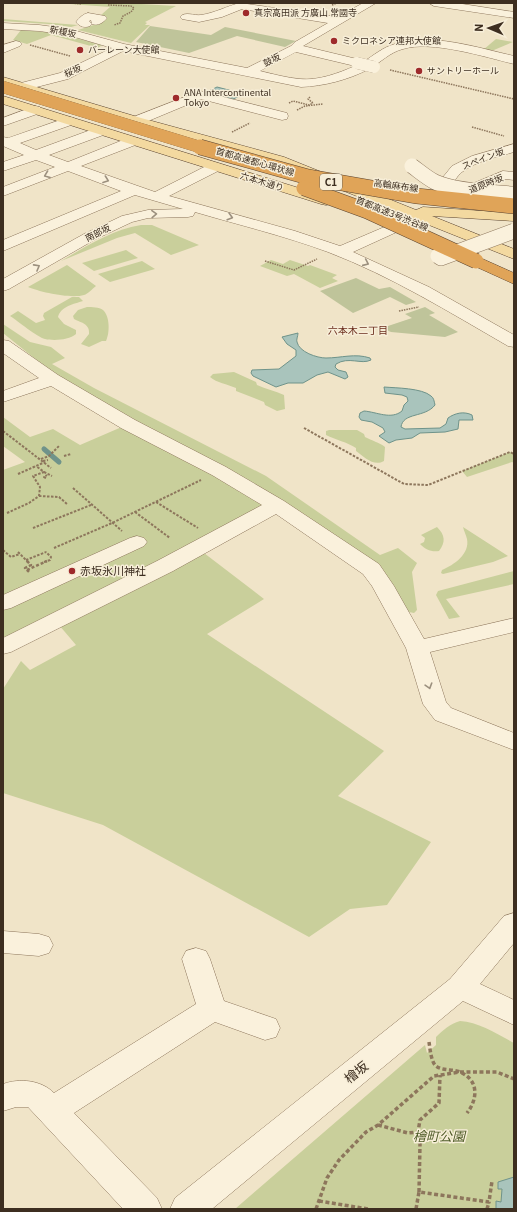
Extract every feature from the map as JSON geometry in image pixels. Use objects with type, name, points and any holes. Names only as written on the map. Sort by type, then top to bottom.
[{"type":"highway","name":"首都高速都心環状線","points":[[3,88],[139,131],[308,177],[417,196],[514,206]]},
{"type":"highway","name":"首都高速都心環状線","points":[[3,94],[171,145],[368,211],[514,279]]},
{"type":"highway","name":"首都高速3号渋谷線","points":[[139,131],[378,207],[514,267]]},
{"type":"highway","name":"首都高速都心環状線","points":[[171,145],[276,173],[331,185],[416,200],[514,209]]},
{"type":"main road","points":[[3,81],[43,93],[52,103],[123,124],[139,131]]},
{"type":"main road","points":[[3,88],[371,207],[415,238]]},
{"type":"main road","name":"六本木通り","points":[[3,100],[101,131],[139,131],[279,160],[514,254]]},
{"type":"main road","name":"六本木通り","points":[[139,131],[215,167],[339,205],[394,228],[514,284]]},
{"type":"main road","name":"高輪麻布線","points":[[279,160],[338,176],[386,186],[458,194],[514,198]]},
{"type":"main road","points":[[339,205],[514,217]]},
{"type":"street","name":"鼓坂","points":[[249,72],[371,3]]},
{"type":"street","points":[[434,3],[514,15]]},
{"type":"street","points":[[186,17],[199,19],[224,14],[237,6],[241,6],[340,21]]},
{"type":"street","name":"新榎坂","points":[[3,26],[39,28],[69,32],[122,47],[294,82],[324,81],[363,67],[402,45],[419,43],[489,54],[514,60]]},
{"type":"street","points":[[3,50],[20,44]]},
{"type":"street","points":[[297,46],[376,67],[406,54],[438,45]]},
{"type":"street","points":[[489,54],[507,46]]},
{"type":"street","name":"桜坂","points":[[21,87],[64,76],[69,64],[122,47]]},
{"type":"street","points":[[3,192],[69,166],[139,131],[200,95],[288,114]]},
{"type":"street","points":[[3,122],[35,110]]},
{"type":"street","points":[[6,142],[69,121]]},
{"type":"street","points":[[3,167],[101,131]]},
{"type":"street","points":[[6,142],[36,155],[156,197],[290,234],[338,251],[387,272],[423,290],[514,342]]},
{"type":"street","name":"スペイン坂","points":[[438,192],[457,169],[510,142]]},
{"type":"street","points":[[412,166],[434,182],[442,185],[492,193],[514,194]]},
{"type":"street","points":[[156,197],[215,167]]},
{"type":"street","name":"道原時坂","points":[[458,194],[503,175],[514,176]]},
{"type":"street","points":[[3,246],[135,190]]},
{"type":"street","name":"南部坂","points":[[3,286],[89,237],[127,219],[148,214],[192,213],[203,210]]},
{"type":"street","points":[[338,251],[394,228]]},
{"type":"street","points":[[438,256],[441,258],[514,231]]},
{"type":"street","points":[[3,345],[52,379],[128,424],[219,471],[277,505],[371,569],[383,586],[417,648],[434,704],[443,714],[514,742]]},
{"type":"street","points":[[3,397],[52,379]]},
{"type":"street","points":[[3,647],[165,566],[277,505]]},
{"type":"street","points":[[3,603],[137,542]]},
{"type":"street","points":[[417,648],[514,625]]},
{"type":"street","name":"檜坂","points":[[187,1209],[460,987],[514,924]]},
{"type":"street","points":[[3,942],[39,945]]},
{"type":"street","points":[[196,959],[212,1009]]},
{"type":"street","points":[[460,987],[514,1013]]},
{"type":"street","points":[[212,1009],[265,1028]]},
{"type":"street","points":[[52,1111],[212,1009]]},
{"type":"street","points":[[3,1098],[18,1093],[28,1093],[38,1097],[145,1209]]},
{"type":"path","points":[[20,44],[69,64]]},
{"type":"path","points":[[376,67],[514,99]]},
{"type":"path","points":[[292,102],[309,105],[313,103],[308,99]]},
{"type":"path","points":[[288,114],[305,106],[322,104]]},
{"type":"path","points":[[472,127],[510,142]]},
{"type":"path","points":[[265,261],[294,270],[338,251]]},
{"type":"path","points":[[399,311],[414,309]]},
{"type":"path","points":[[304,428],[404,484],[428,485],[510,452],[514,454]]},
{"type":"path","points":[[3,431],[51,468]]},
{"type":"path","points":[[18,474],[36,466],[51,455],[59,446]]},
{"type":"path","points":[[64,456],[71,454]]},
{"type":"path","points":[[43,461],[48,460]]},
{"type":"path","points":[[27,465],[30,468]]},
{"type":"path","points":[[36,466],[44,472],[45,477],[52,476],[50,478]]},
{"type":"path","points":[[39,496],[40,487],[33,476],[44,472]]},
{"type":"path","points":[[54,548],[112,523],[205,478]]},
{"type":"path","points":[[73,488],[112,523],[137,542]]},
{"type":"path","points":[[7,513],[29,503],[39,496],[59,496],[67,504]]},
{"type":"path","points":[[156,502],[198,528]]},
{"type":"path","points":[[33,528],[91,505]]},
{"type":"path","points":[[135,512],[170,538]]},
{"type":"path","points":[[3,550],[11,557],[19,553],[26,560],[47,552],[51,557],[50,560],[27,570]]},
{"type":"path","points":[[428,1038],[434,1064],[438,1067],[460,1072],[471,1080],[475,1089],[474,1104],[467,1113]]},
{"type":"path","points":[[316,1209],[327,1178],[340,1160],[366,1132],[378,1125],[434,1076],[460,1072],[497,1072],[514,1079]]},
{"type":"path","points":[[416,1209],[419,1192],[420,1144],[418,1132],[420,1120],[439,1103],[440,1075]]},
{"type":"path","points":[[378,1125],[408,1133],[418,1132]]},
{"type":"path","points":[[487,1209],[490,1202],[492,1181]]},
{"type":"path","points":[[419,1192],[490,1202]]},
{"type":"path","points":[[318,1201],[368,1209]]},
{"type":"green space","points":[[56,3],[124,3],[176,6],[145,22],[147,23],[145,25],[150,25],[131,43],[78,30],[100,23],[105,17],[101,15],[110,7]]},
{"type":"green space","points":[[3,19],[78,25],[71,27],[3,21]]},
{"type":"green space","points":[[150,26],[211,35],[225,27],[296,41],[285,47],[237,36],[189,53],[136,42]]},
{"type":"green space","points":[[21,30],[57,33],[102,45],[98,48],[51,35],[27,44],[13,40]]},
{"type":"green space","points":[[496,39],[513,42],[494,50],[483,50]]},
{"type":"green space","points":[[152,225],[199,245],[171,255],[135,233],[117,238],[61,261],[109,235],[130,227]]},
{"type":"green space","points":[[126,250],[138,258],[94,271],[82,263]]},
{"type":"green space","points":[[271,260],[283,264],[290,260],[308,266],[310,265],[337,275],[332,278],[338,281],[320,288],[294,274],[287,276],[260,266]]},
{"type":"green space","points":[[142,261],[155,269],[110,282],[98,274]]},
{"type":"green space","points":[[67,265],[96,286],[88,293],[78,296],[64,296],[28,287]]},
{"type":"green space","points":[[356,278],[379,289],[390,287],[416,302],[406,305],[390,297],[353,313],[320,291]]},
{"type":"green space","points":[[72,297],[79,297],[83,301],[65,308],[58,317],[64,324],[76,330],[76,334],[69,338],[53,340],[42,338],[10,316],[18,311],[36,323],[45,320],[43,316],[44,313]]},
{"type":"green space","points":[[87,307],[103,310],[107,316],[109,325],[106,341],[102,341],[89,347],[81,344],[89,334],[87,326],[74,319],[73,316],[78,310]]},
{"type":"green space","points":[[425,307],[435,313],[429,315],[458,332],[445,337],[391,332],[382,328],[412,318],[405,314]]},
{"type":"green space","points":[[3,324],[30,342],[51,347],[65,358],[52,364],[94,388],[266,476],[380,555],[398,548],[417,563],[412,572],[417,610],[414,613],[409,612],[374,562],[139,422],[60,379],[3,333]]},
{"type":"green space","points":[[234,372],[256,382],[257,385],[284,395],[285,409],[277,411],[265,405],[264,402],[236,391],[236,388],[210,377],[213,374]]},
{"type":"green space","name":"赤坂氷川神社","points":[[3,417],[30,437],[53,429],[80,445],[124,426],[269,506],[10,636],[3,637],[3,470],[25,462],[3,446]]},
{"type":"green space","points":[[357,430],[364,434],[365,437],[385,447],[384,461],[377,463],[369,460],[356,451],[356,448],[353,446],[326,435],[326,431]]},
{"type":"green space","points":[[510,452],[514,454],[514,463],[512,462],[467,477],[462,471]]},
{"type":"green space","points":[[437,527],[442,533],[444,539],[443,545],[439,551],[424,548],[420,544],[424,542],[425,538],[421,535]]},
{"type":"green space","points":[[463,527],[508,556],[493,562],[443,574],[441,573],[442,570],[456,562],[464,554],[467,539]]},
{"type":"green space","points":[[204,553],[264,599],[207,634],[384,751],[338,796],[431,842],[387,905],[350,909],[309,937],[103,825],[3,793],[3,689],[21,661],[30,670],[76,645],[59,625]]},
{"type":"green space","points":[[514,571],[514,584],[446,599],[460,617],[449,619],[436,595],[438,591]]},
{"type":"green space","name":"檜町公園","points":[[460,1021],[481,1026],[514,1043],[514,1209],[235,1209],[425,1045],[427,1053],[436,1045],[436,1037],[439,1034],[456,1022]]},
{"type":"water","points":[[217,87],[244,94],[231,100],[207,92]]},
{"type":"water","points":[[298,333],[298,346],[313,356],[326,358],[359,356],[370,358],[371,360],[363,362],[346,361],[336,364],[335,367],[338,370],[346,372],[348,377],[345,379],[328,372],[317,375],[303,383],[288,383],[276,387],[253,376],[251,373],[252,370],[279,369],[296,356],[296,350],[287,344],[282,337]]},
{"type":"water","points":[[384,387],[422,391],[427,393],[433,399],[435,405],[431,409],[410,417],[403,422],[401,427],[405,429],[440,428],[446,424],[448,418],[460,413],[472,415],[473,420],[459,420],[458,429],[445,432],[420,433],[412,438],[396,440],[389,443],[379,436],[385,432],[383,428],[372,422],[361,420],[359,417],[360,413],[364,411],[384,415],[393,415],[402,411],[404,405],[408,401],[407,397],[385,393]]},
{"type":"water","points":[[514,1177],[514,1209],[496,1209],[496,1201],[501,1202],[502,1189],[498,1189],[498,1182]]},
{"type":"waterway","points":[[44,449],[59,462]]},
{"type":"place","name":"真宗高田派 方廣山 常國寺","points":[[246,13]]},
{"type":"place","name":"ミクロネシア連邦大使館","points":[[334,41]]},
{"type":"place","name":"バーレーン大使館","points":[[80,50]]},
{"type":"place","name":"サントリーホール","points":[[419,71]]},
{"type":"place","name":"ANA Intercontinental Tokyo","points":[[176,98]]},
{"type":"place","name":"赤坂氷川神社","points":[[72,571]]},
{"type":"district","name":"六本木二丁目","points":[[358,330]]}]
